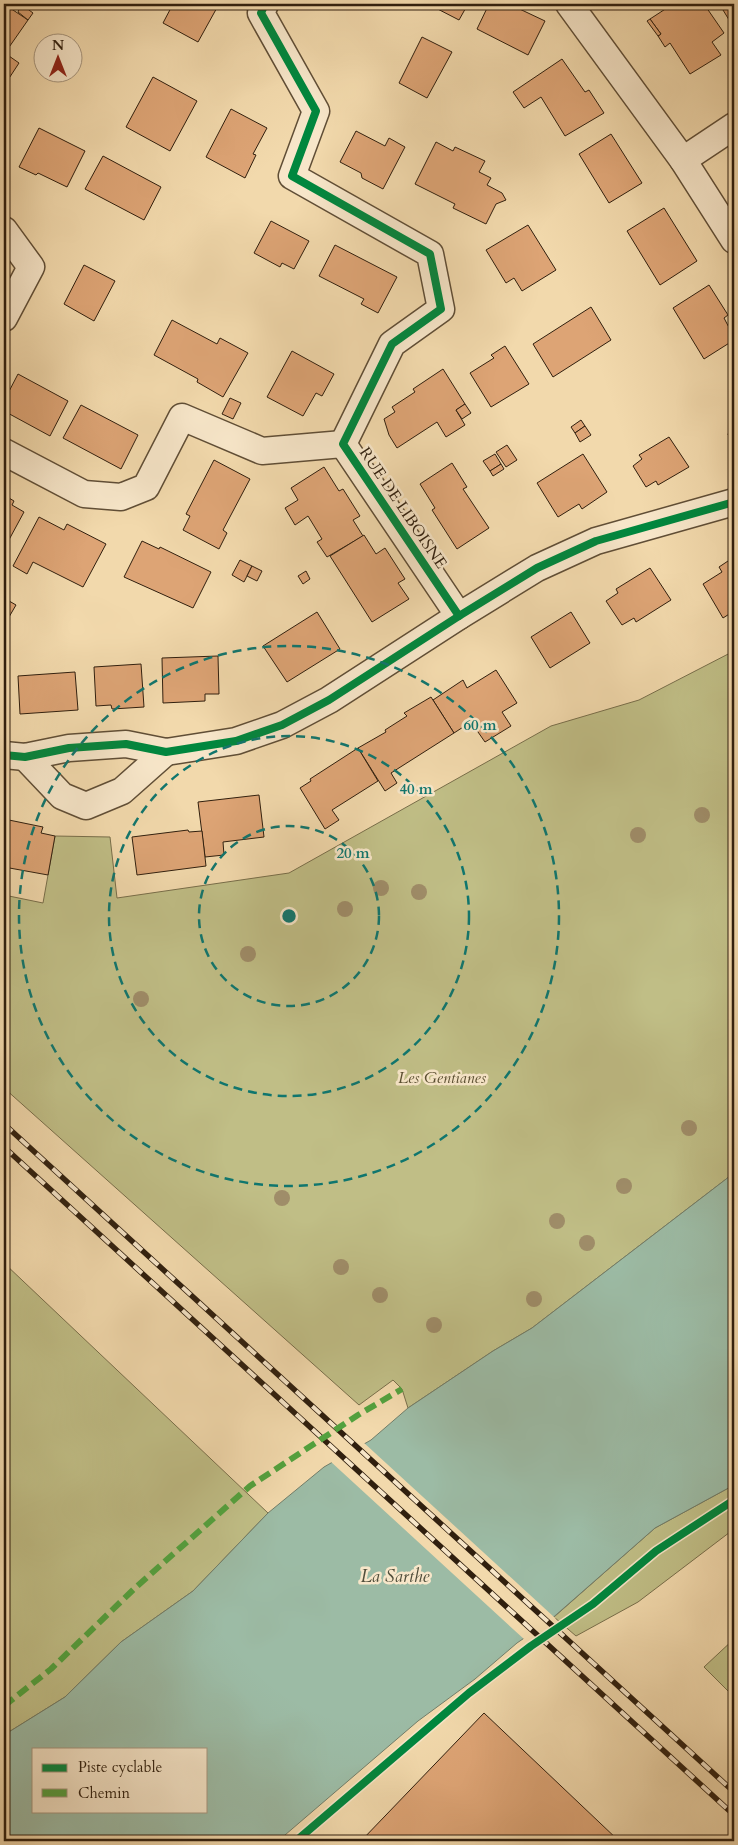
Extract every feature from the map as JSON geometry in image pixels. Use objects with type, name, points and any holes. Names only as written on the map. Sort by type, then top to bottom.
[{"type":"street","name":"RUE DE LIBOISNE","points":[[265,4],[261,13],[316,111],[292,176],[430,254],[441,309],[392,344],[343,444]]},
{"type":"street","points":[[569,4],[683,160],[734,240]]},
{"type":"street","points":[[683,160],[734,126]]},
{"type":"street","points":[[4,230],[31,267],[4,318]]},
{"type":"street","name":"RUE DE LIBOISNE","points":[[4,452],[84,494],[121,496],[146,487],[182,418],[262,452],[343,444]]},
{"type":"street","name":"RUE DE LIBOISNE","points":[[343,444],[459,616]]},
{"type":"street","points":[[14,756],[69,748],[126,744],[166,752],[236,741],[282,725],[329,700],[537,568],[596,541],[734,502]]},
{"type":"street","points":[[14,756],[62,796],[86,806],[122,791],[166,752]]},
{"type":"green space","name":"Les Gentianes","points":[[734,651],[734,1173],[532,1328],[493,1351],[408,1408],[402,1389],[393,1380],[359,1405],[4,1088],[4,895],[43,903],[55,836],[110,837],[117,898],[289,873],[551,726],[639,700]]},
{"type":"green space","points":[[4,1263],[268,1513],[193,1591],[121,1642],[65,1697],[4,1735]]},
{"type":"green space","points":[[734,1485],[734,1529],[638,1602],[576,1636],[554,1617],[655,1528]]},
{"type":"green space","points":[[734,1639],[734,1697],[704,1667]]},
{"type":"water","name":"La Sarthe","points":[[734,1173],[734,1485],[655,1528],[549,1621],[517,1643],[475,1679],[418,1721],[278,1841],[4,1841],[4,1735],[65,1697],[121,1642],[193,1591],[268,1513],[324,1467],[371,1440],[408,1408],[493,1351],[532,1328]]},
{"type":"pier","points":[[363,1442],[556,1618],[525,1640],[330,1461]]},
{"type":"building","points":[[4,4],[28,20],[5,53],[4,52]]},
{"type":"building","points":[[21,4],[33,13],[28,20],[18,12]]},
{"type":"building","points":[[173,4],[219,4],[198,42],[163,23]]},
{"type":"building","points":[[428,4],[468,4],[459,20]]},
{"type":"building","points":[[489,4],[509,4],[545,21],[528,55],[477,29]]},
{"type":"building","points":[[673,4],[704,4],[724,33],[712,42],[721,55],[690,74],[670,43],[665,47],[658,36],[661,34],[650,19]]},
{"type":"building","points":[[734,4],[734,28],[723,10]]},
{"type":"building","points":[[650,19],[661,34],[658,36],[647,21]]},
{"type":"building","points":[[422,37],[452,52],[427,98],[399,83]]},
{"type":"building","points":[[9,56],[19,63],[4,86],[4,64]]},
{"type":"building","points":[[562,59],[585,92],[589,90],[604,113],[565,136],[541,97],[524,108],[513,92]]},
{"type":"building","points":[[153,77],[197,101],[170,151],[126,127]]},
{"type":"building","points":[[231,109],[267,128],[253,154],[256,155],[245,178],[206,157]]},
{"type":"building","points":[[39,128],[85,151],[67,187],[38,173],[36,175],[19,167]]},
{"type":"building","points":[[356,131],[385,146],[389,138],[405,147],[383,189],[362,178],[361,173],[340,162]]},
{"type":"building","points":[[611,134],[642,183],[609,203],[579,154]]},
{"type":"building","points":[[436,142],[453,151],[455,147],[485,161],[479,172],[491,178],[487,185],[502,193],[506,200],[496,204],[486,224],[453,208],[455,204],[415,184]]},
{"type":"building","points":[[103,156],[161,187],[144,220],[85,189]]},
{"type":"building","points":[[664,208],[697,261],[660,285],[627,231]]},
{"type":"building","points":[[271,221],[309,241],[294,269],[282,263],[280,267],[254,253]]},
{"type":"building","points":[[528,225],[556,270],[522,291],[514,278],[506,283],[486,250]]},
{"type":"building","points":[[335,245],[397,277],[378,313],[361,304],[364,299],[319,276]]},
{"type":"building","points":[[84,265],[115,281],[94,321],[64,304]]},
{"type":"building","points":[[709,285],[728,315],[724,318],[734,340],[704,359],[673,308]]},
{"type":"building","points":[[591,307],[611,340],[553,377],[533,344]]},
{"type":"building","points":[[172,320],[217,344],[220,338],[248,353],[223,397],[197,382],[198,379],[154,355]]},
{"type":"building","points":[[505,346],[529,384],[491,407],[470,373],[494,358],[491,355]]},
{"type":"building","points":[[292,351],[334,374],[322,396],[316,393],[303,416],[267,397]]},
{"type":"building","points":[[443,369],[465,404],[456,410],[465,425],[446,437],[437,422],[397,448],[389,435],[384,419],[395,412],[392,407],[415,392],[413,389]]},
{"type":"building","points":[[18,374],[68,401],[50,436],[4,411],[4,401]]},
{"type":"building","points":[[230,398],[241,403],[233,419],[222,414]]},
{"type":"building","points":[[465,404],[471,413],[462,419],[456,410]]},
{"type":"building","points":[[81,405],[138,435],[121,469],[63,438]]},
{"type":"building","points":[[734,409],[734,437],[728,435]]},
{"type":"building","points":[[581,420],[585,426],[575,433],[571,427]]},
{"type":"building","points":[[585,426],[591,435],[580,442],[575,433]]},
{"type":"building","points":[[669,437],[689,467],[658,485],[656,481],[646,487],[633,466],[642,459],[639,455]]},
{"type":"building","points":[[507,445],[517,460],[506,467],[496,452]]},
{"type":"building","points":[[495,454],[501,464],[490,471],[483,461]]},
{"type":"building","points":[[583,454],[607,492],[582,509],[579,504],[558,517],[537,483]]},
{"type":"building","points":[[214,460],[250,479],[223,530],[227,533],[219,549],[183,530],[190,516],[186,514]]},
{"type":"building","points":[[452,463],[467,487],[463,489],[489,528],[457,549],[432,510],[435,508],[420,484]]},
{"type":"building","points":[[501,464],[504,469],[493,476],[490,471]]},
{"type":"building","points":[[324,467],[339,491],[343,489],[360,516],[353,520],[363,536],[327,557],[317,542],[322,539],[308,516],[295,525],[285,508],[298,500],[291,488]]},
{"type":"building","points":[[4,495],[14,501],[12,505],[24,512],[4,549]]},
{"type":"building","points":[[39,517],[64,530],[67,524],[106,544],[83,587],[33,562],[27,574],[13,566]]},
{"type":"building","points":[[364,535],[376,554],[385,548],[405,579],[398,583],[409,599],[372,622],[330,556]]},
{"type":"building","points":[[142,541],[159,549],[160,547],[211,572],[193,608],[124,577]]},
{"type":"building","points":[[734,557],[734,611],[723,618],[703,584],[722,572],[719,567]]},
{"type":"building","points":[[240,560],[252,566],[244,582],[232,575]]},
{"type":"building","points":[[252,566],[262,571],[257,581],[247,576]]},
{"type":"building","points":[[650,568],[671,600],[636,622],[634,618],[622,625],[606,601],[618,593],[616,589]]},
{"type":"building","points":[[306,571],[310,579],[303,584],[298,576]]},
{"type":"building","points":[[4,598],[16,605],[9,617],[4,614]]},
{"type":"building","points":[[317,612],[340,649],[287,682],[263,646]]},
{"type":"building","points":[[571,612],[590,643],[550,668],[531,637]]},
{"type":"building","points":[[218,656],[219,694],[205,694],[205,701],[163,703],[162,658]]},
{"type":"building","points":[[141,664],[144,707],[112,709],[111,705],[96,706],[94,667]]},
{"type":"building","points":[[496,670],[517,703],[502,712],[511,726],[485,742],[471,722],[454,733],[433,700],[463,680],[467,688]]},
{"type":"building","points":[[75,672],[78,710],[20,714],[18,676]]},
{"type":"building","points":[[431,697],[454,733],[391,773],[397,783],[385,791],[358,748],[386,732],[385,730],[407,716],[404,713]]},
{"type":"building","points":[[358,748],[378,781],[332,810],[339,820],[325,829],[300,788],[311,781],[310,779]]},
{"type":"building","points":[[259,795],[264,837],[223,842],[224,855],[205,857],[198,802]]},
{"type":"building","points":[[4,819],[43,827],[41,833],[55,836],[48,875],[4,867]]},
{"type":"building","points":[[188,830],[189,832],[202,831],[206,866],[137,875],[132,837]]},
{"type":"building","points":[[484,1713],[619,1841],[361,1841]]},
{"type":"railway","points":[[4,1124],[734,1792]]},
{"type":"railway","points":[[4,1147],[734,1815]]},
{"type":"marked path","points":[[4,1706],[51,1669],[135,1588],[250,1486],[358,1415],[402,1389]]},
{"type":"cycle path","points":[[265,4],[261,13],[316,111],[292,176],[430,254],[441,309],[392,344],[343,444],[459,616]]},
{"type":"cycle path","points":[[4,755],[25,757],[69,748],[126,744],[166,752],[236,741],[282,725],[329,700],[537,568],[596,541],[734,502]]},
{"type":"cycle path","points":[[296,1841],[469,1693],[531,1646],[593,1604],[656,1551],[734,1500]]}]
